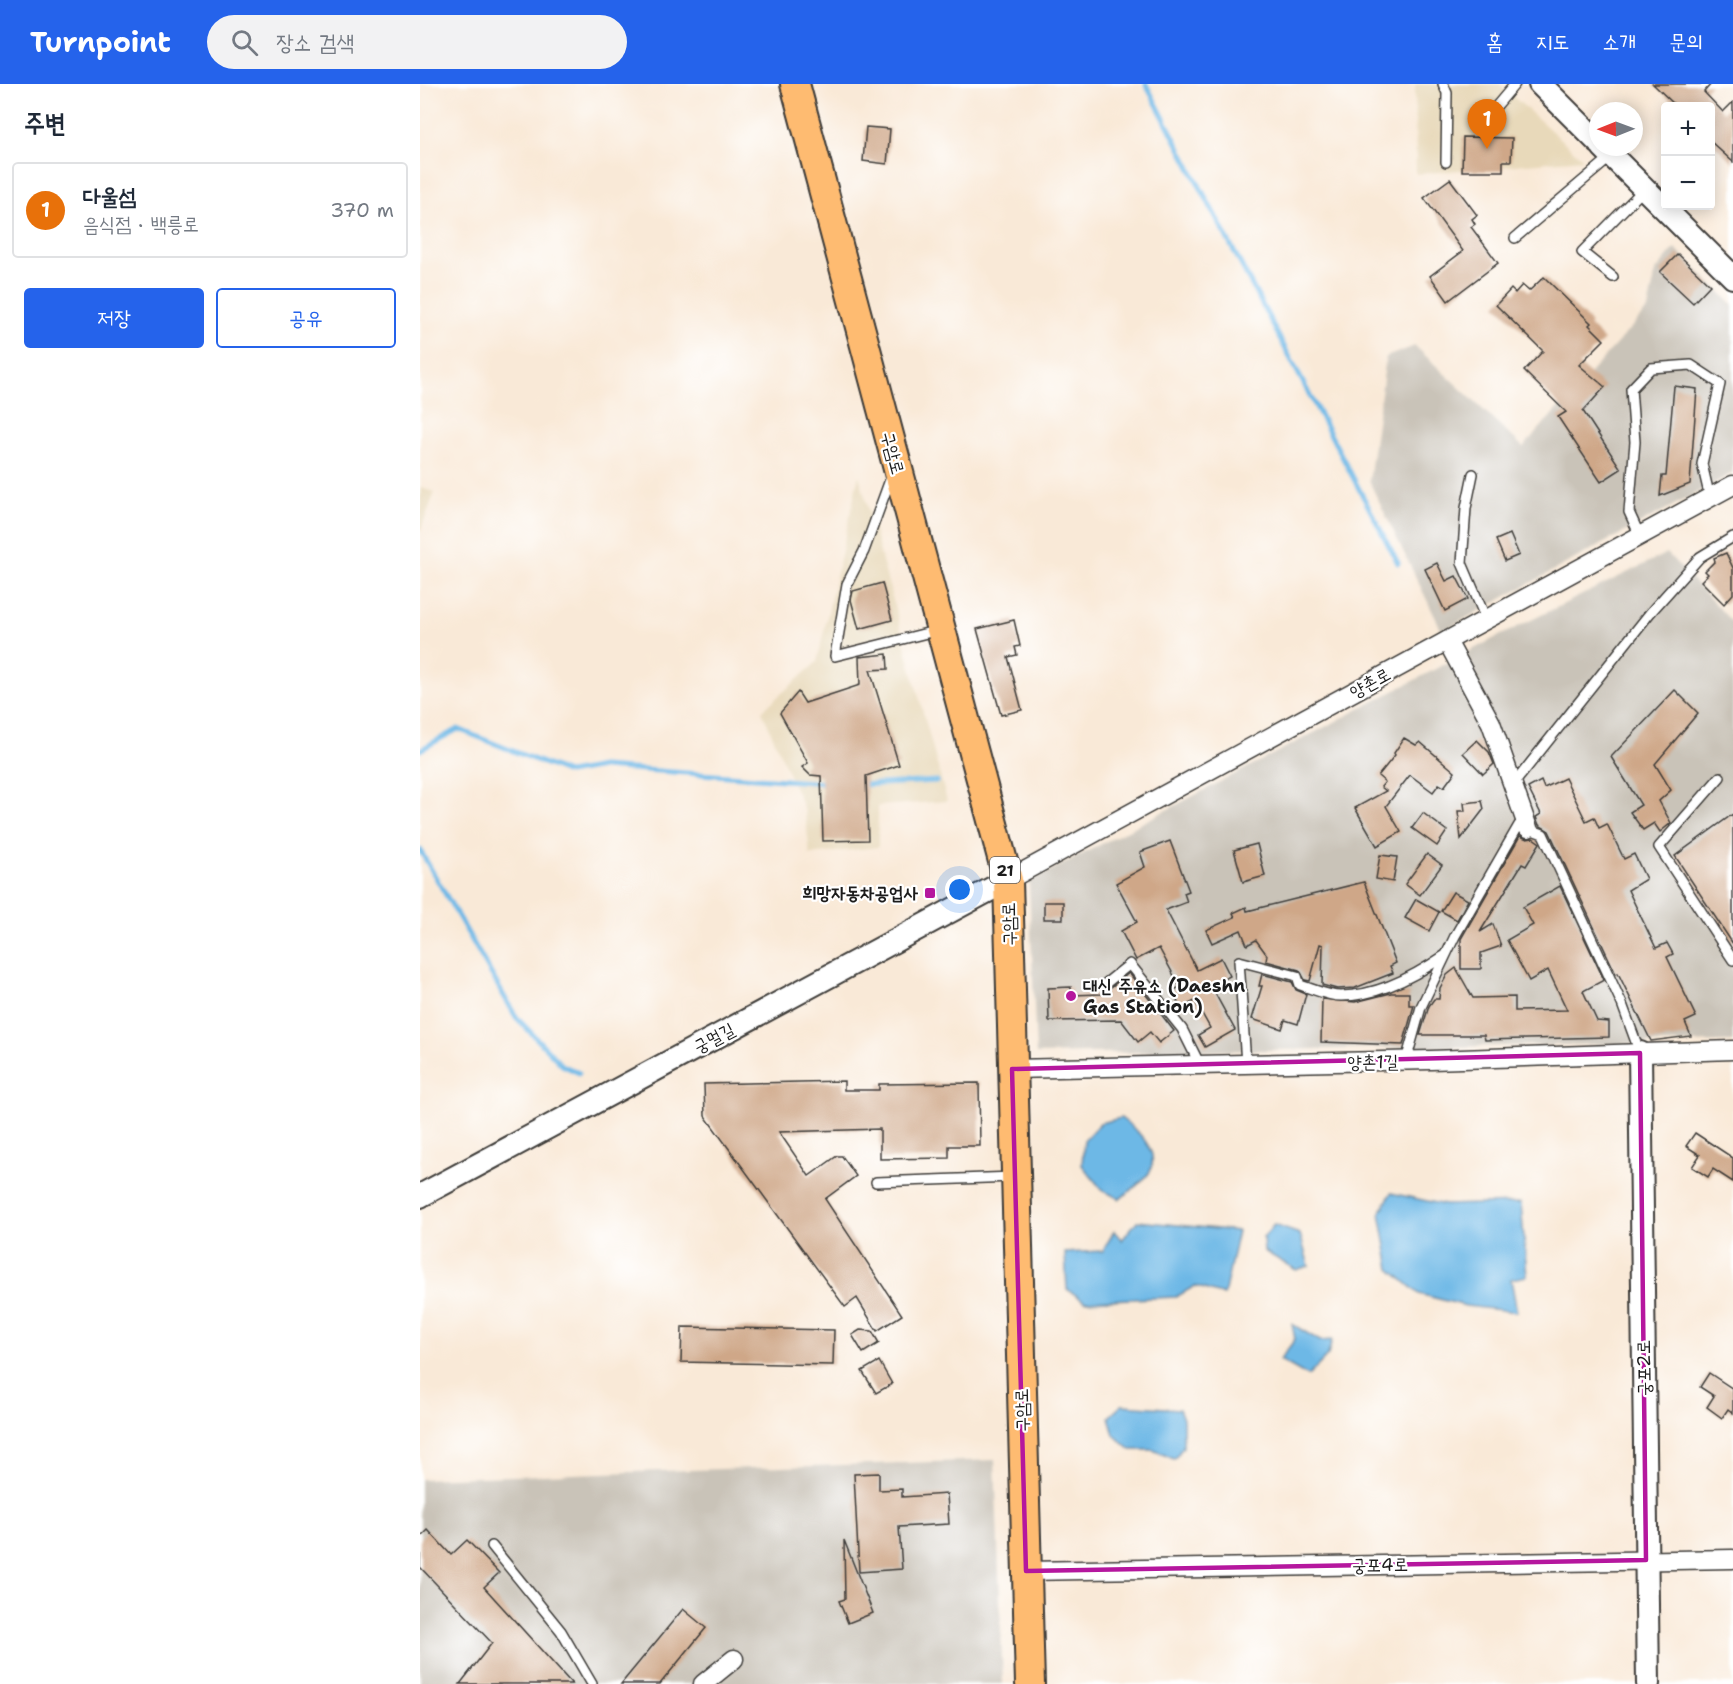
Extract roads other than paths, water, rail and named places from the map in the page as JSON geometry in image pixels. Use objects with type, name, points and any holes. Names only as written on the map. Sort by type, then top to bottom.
[{"type":"main road","name":"구암로","points":[[795,84],[1008,880],[1030,1684]]},
{"type":"street","points":[[1540,84],[1589,133]]},
{"type":"street","points":[[1612,156],[1733,277]]},
{"type":"street","name":"양촌로","points":[[1008,880],[1733,485]]},
{"type":"street","points":[[1448,641],[1491,723],[1528,828]]},
{"type":"street","name":"궁멀길","points":[[420,1196],[1008,880]]},
{"type":"street","name":"양촌1길","points":[[1012,1069],[1406,1061],[1733,1050]]},
{"type":"street","name":"궁포2로","points":[[1640,1053],[1648,1684]]},
{"type":"street","name":"궁포4로","points":[[1026,1571],[1733,1559]]},
{"type":"street","points":[[703,1684],[734,1659]]},
{"type":"lane","points":[[1443,84],[1447,93],[1446,162]]},
{"type":"lane","points":[[1488,116],[1515,84]]},
{"type":"lane","points":[[1515,238],[1596,156]]},
{"type":"lane","points":[[1612,277],[1582,252],[1644,189]]},
{"type":"lane","points":[[1640,536],[1629,512],[1635,442],[1631,389],[1651,368],[1691,365],[1720,384],[1702,464],[1710,498]]},
{"type":"lane","points":[[896,464],[864,551],[848,584],[835,656],[940,629]]},
{"type":"lane","points":[[1473,474],[1466,508],[1462,563],[1486,620]]},
{"type":"lane","points":[[1513,785],[1650,613],[1700,557],[1733,537]]},
{"type":"lane","points":[[1720,777],[1659,847],[1733,960]]},
{"type":"lane","points":[[1406,1061],[1421,1007],[1446,955],[1519,825],[1543,834],[1622,1004],[1640,1053]]},
{"type":"lane","points":[[1246,1064],[1239,962],[1297,976],[1300,985],[1339,996],[1361,994],[1417,974],[1446,955]]},
{"type":"lane","points":[[1105,984],[1130,964],[1182,1029],[1200,1065]]},
{"type":"lane","points":[[876,1182],[1016,1177]]},
{"type":"lane","points":[[492,1546],[561,1631],[592,1684]]},
{"type":"water","points":[[1121,1118],[1146,1141],[1152,1157],[1152,1165],[1149,1173],[1140,1183],[1120,1199],[1102,1190],[1082,1165],[1084,1140],[1100,1123]]},
{"type":"water","points":[[1391,1193],[1445,1205],[1521,1203],[1527,1276],[1511,1279],[1517,1312],[1466,1306],[1419,1294],[1390,1269],[1380,1213]]},
{"type":"water","points":[[1137,1221],[1238,1231],[1224,1295],[1195,1286],[1176,1297],[1085,1301],[1067,1289],[1065,1253],[1103,1251],[1114,1231],[1122,1240]]},
{"type":"water","points":[[1274,1225],[1300,1234],[1309,1266],[1296,1270],[1264,1251],[1263,1238]]},
{"type":"water","points":[[1292,1324],[1320,1341],[1332,1340],[1328,1355],[1308,1376],[1280,1360],[1295,1339]]},
{"type":"water","points":[[1122,1405],[1179,1409],[1183,1419],[1183,1447],[1174,1459],[1153,1450],[1131,1450],[1114,1435],[1109,1417]]},
{"type":"waterway","points":[[1146,84],[1398,563]]},
{"type":"waterway","points":[[420,750],[458,729],[568,773],[602,767],[827,783]]},
{"type":"waterway","points":[[860,785],[937,781]]},
{"type":"waterway","points":[[420,850],[516,1017],[562,1065],[579,1073]]},
{"type":"place","name":"다울섬","points":[[1487,149]]},
{"type":"place","name":"희망자동차공업사","points":[[930,893]]},
{"type":"place","name":"대신 주유소 (Daeshn Gas Station)","points":[[1071,996]]}]
